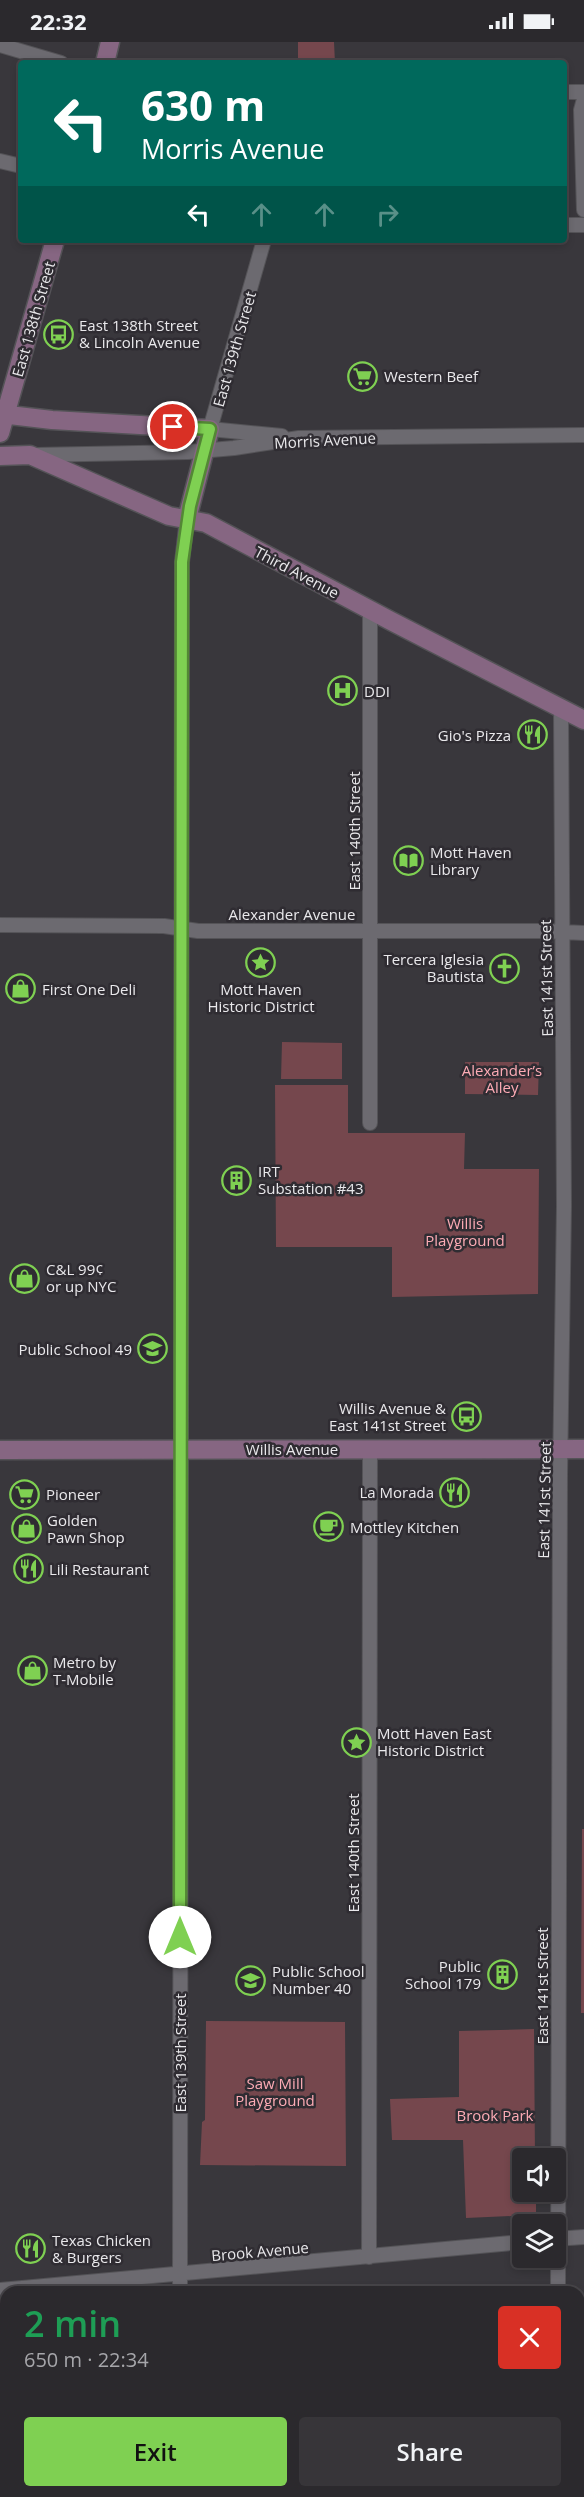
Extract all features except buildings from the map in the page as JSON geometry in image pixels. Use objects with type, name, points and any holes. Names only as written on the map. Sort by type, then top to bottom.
[{"type":"main road","points":[[106,60],[110,42]]},
{"type":"main road","name":"East 138th Street","points":[[0,433],[3,414],[54,243]]},
{"type":"main road","points":[[3,414],[52,420],[210,429]]},
{"type":"main road","name":"East 139th Street","points":[[187,519],[210,429]]},
{"type":"main road","name":"Third Avenue","points":[[0,456],[30,455],[169,516],[206,523],[584,720]]},
{"type":"main road","name":"Willis Avenue","points":[[0,1450],[584,1449]]},
{"type":"street","points":[[0,45],[51,60]]},
{"type":"street","points":[[567,92],[584,92]]},
{"type":"street","points":[[584,99],[581,110],[584,210]]},
{"type":"street","points":[[0,161],[18,165]]},
{"type":"street","points":[[567,225],[584,225]]},
{"type":"street","name":"East 139th Street","points":[[210,429],[263,243]]},
{"type":"street","points":[[210,429],[239,430],[298,438]]},
{"type":"street","name":"Morris Avenue","points":[[30,455],[204,450],[298,438],[584,435]]},
{"type":"street","name":"East 139th Street","points":[[180,2286],[180,928],[182,562],[187,519]]},
{"type":"street","name":"East 140th Street","points":[[370,610],[370,1123]]},
{"type":"street","name":"East 141st Street","points":[[557,2214],[564,1218],[561,708]]},
{"type":"street","name":"Alexander Avenue","points":[[0,925],[164,926],[198,931],[370,930],[584,933]]},
{"type":"street","name":"East 140th Street","points":[[369,1449],[369,2257]]},
{"type":"street","points":[[566,2238],[584,2237]]},
{"type":"street","name":"Brook Avenue","points":[[48,2286],[512,2243]]},
{"type":"street","name":"East 141st Street","points":[[558,2268],[558,2286]]},
{"type":"green space","points":[[298,42],[334,42],[335,60],[298,60]]},
{"type":"green space","points":[[282,1042],[342,1043],[342,1079],[281,1079]]},
{"type":"green space","name":"Alexander’s Alley","points":[[465,1062],[539,1062],[538,1095],[465,1094]]},
{"type":"green space","name":"Willis Playground","points":[[275,1085],[348,1085],[348,1133],[465,1133],[464,1169],[539,1169],[538,1294],[392,1297],[392,1247],[276,1247]]},
{"type":"green space","points":[[582,1829],[584,1829],[584,2013],[581,2013]]},
{"type":"green space","name":"Saw Mill Playground","points":[[206,2021],[345,2022],[346,2166],[200,2165],[202,2122],[205,2120]]},
{"type":"green space","name":"Brook Park","points":[[534,2029],[535,2148],[512,2148],[512,2202],[536,2202],[536,2214],[466,2218],[463,2140],[392,2140],[390,2099],[459,2097],[459,2031]]},
{"type":"place","name":"East 138th Street & Lincoln Avenue","points":[[58,334]]},
{"type":"place","name":"Western Beef","points":[[363,376]]},
{"type":"place","name":"DDI","points":[[343,691]]},
{"type":"place","name":"Gio's Pizza","points":[[532,735]]},
{"type":"place","name":"Mott Haven Library","points":[[409,861]]},
{"type":"place","name":"Mott Haven Historic District","points":[[261,962]]},
{"type":"place","name":"Tercera Iglesia Bautista","points":[[505,968]]},
{"type":"place","name":"First One Deli","points":[[21,989]]},
{"type":"place","name":"IRT Substation #43","points":[[237,1180]]},
{"type":"place","name":"C&L 99¢ or up NYC","points":[[25,1278]]},
{"type":"place","name":"Public School 49","points":[[153,1349]]},
{"type":"place","name":"Willis Avenue & East 141st Street","points":[[467,1417]]},
{"type":"place","name":"La Morada","points":[[455,1492]]},
{"type":"place","name":"Pioneer","points":[[25,1494]]},
{"type":"place","name":"Mottley Kitchen","points":[[329,1527]]},
{"type":"place","name":"Golden Pawn Shop","points":[[26,1529]]},
{"type":"place","name":"Lili Restaurant","points":[[28,1569]]},
{"type":"place","name":"Metro by T-Mobile","points":[[32,1671]]},
{"type":"place","name":"Mott Haven East Historic District","points":[[356,1742]]},
{"type":"place","name":"Public School 179","points":[[502,1975]]},
{"type":"place","name":"Public School Number 40","points":[[251,1980]]},
{"type":"place","name":"Texas Chicken & Burgers","points":[[31,2249]]},
{"type":"route","points":[[173,427],[210,429],[190,506],[182,562],[180,1937]]}]
